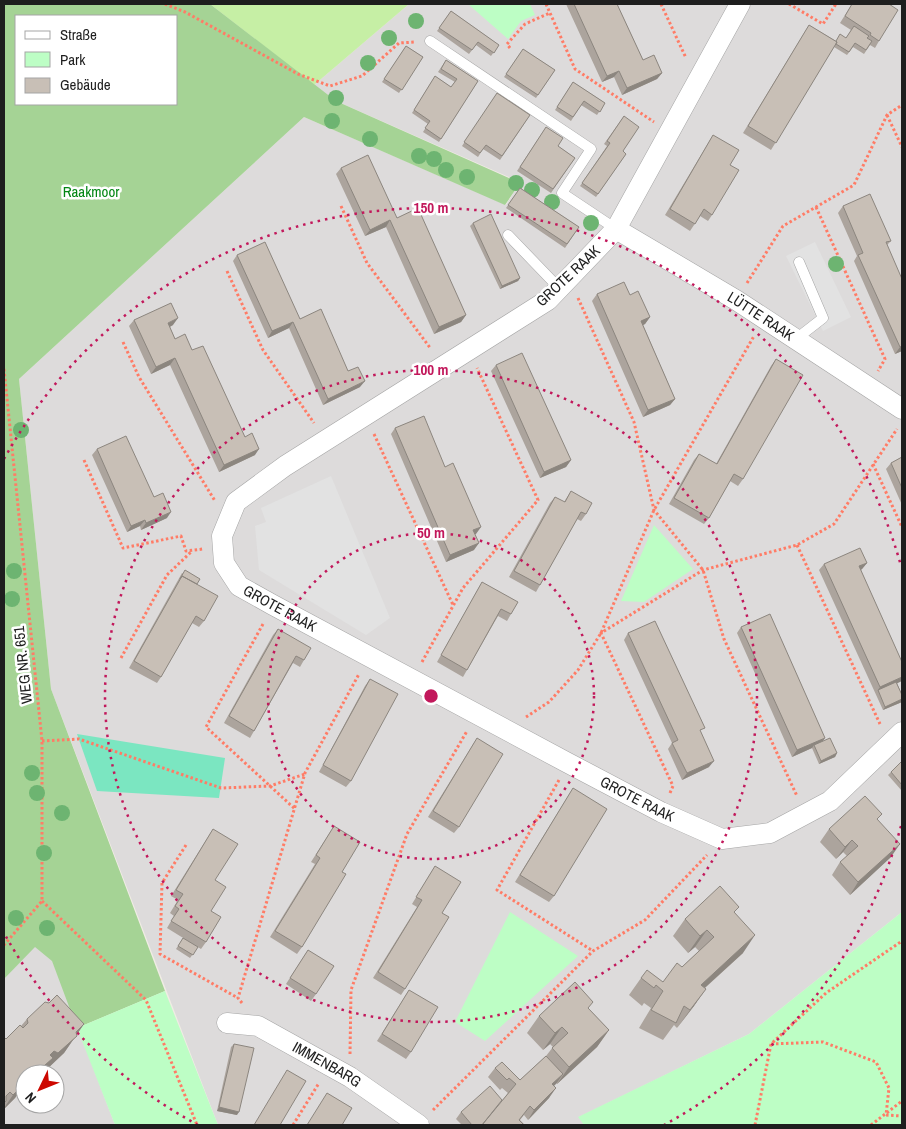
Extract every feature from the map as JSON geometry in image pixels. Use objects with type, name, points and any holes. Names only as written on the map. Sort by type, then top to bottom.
[{"type":"street","name":"GROTE RAAK","points":[[722,839],[661,812],[476,715],[239,586],[224,563],[222,536],[236,502],[285,466],[548,300],[616,229],[740,4]]},
{"type":"street","name":"LÜTTE RAAK","points":[[616,229],[736,300],[902,409]]},
{"type":"street","points":[[722,839],[770,833],[830,801],[896,739]]},
{"type":"street","name":"IMMENBARG","points":[[226,1023],[258,1026],[350,1077],[419,1125]]},
{"type":"lane","points":[[430,41],[592,149],[562,193],[616,229]]},
{"type":"lane","points":[[508,235],[564,283]]},
{"type":"lane","points":[[796,339],[823,318],[798,262]]},
{"type":"path","points":[[165,4],[185,12],[298,74],[330,86],[362,76],[399,43],[430,41]]},
{"type":"path","points":[[546,4],[575,69],[669,132]]},
{"type":"path","points":[[661,4],[696,82]]},
{"type":"path","points":[[789,4],[823,24],[836,4]]},
{"type":"path","points":[[510,48],[507,44],[525,24],[550,13]]},
{"type":"path","points":[[736,300],[783,226],[854,185],[887,114],[902,105]]},
{"type":"path","points":[[887,114],[902,147]]},
{"type":"path","points":[[341,206],[367,263],[443,366]]},
{"type":"path","points":[[816,207],[885,359],[869,386]]},
{"type":"path","points":[[227,271],[263,350],[326,440]]},
{"type":"path","points":[[564,283],[634,422],[654,510],[703,570],[724,639],[806,814]]},
{"type":"path","points":[[501,728],[519,721],[549,702],[578,670],[601,633],[654,510],[764,318]]},
{"type":"path","points":[[123,342],[139,377],[213,499],[233,511]]},
{"type":"path","points":[[411,680],[463,588],[538,500],[469,351]]},
{"type":"path","name":"WEG NR. 651","points":[[4,369],[42,741],[42,901]]},
{"type":"path","points":[[365,415],[454,606]]},
{"type":"path","points":[[601,633],[703,570],[797,545],[834,524],[902,422]]},
{"type":"path","points":[[84,460],[122,548],[180,536],[186,551],[223,546]]},
{"type":"path","points":[[874,464],[902,526]]},
{"type":"path","points":[[797,545],[896,739]]},
{"type":"path","points":[[121,658],[167,575],[192,550]]},
{"type":"path","points":[[273,606],[206,727],[295,809]]},
{"type":"path","points":[[601,633],[674,786],[661,812]]},
{"type":"path","points":[[238,998],[306,774],[368,657]]},
{"type":"path","points":[[350,1077],[351,990],[407,834],[476,715]]},
{"type":"path","points":[[42,741],[78,739],[221,788],[270,786],[306,774]]},
{"type":"path","points":[[568,763],[497,890],[592,951]]},
{"type":"path","points":[[419,1125],[592,951],[645,920],[722,839]]},
{"type":"path","points":[[186,845],[162,883],[160,954],[238,998],[258,1026]]},
{"type":"path","points":[[4,945],[42,901],[146,1000],[197,1125]]},
{"type":"path","points":[[755,1125],[771,1044],[826,993],[902,941]]},
{"type":"path","points":[[771,1044],[823,1042],[876,1062],[889,1088],[886,1115]]},
{"type":"path","points":[[293,1125],[330,1066]]},
{"type":"path","points":[[872,1125],[902,1101]]},
{"type":"path","points":[[886,1115],[902,1116]]},
{"type":"shaded area","points":[[409,4],[902,4],[902,912],[749,1034],[579,1117],[584,1125],[218,1125],[51,689],[19,379],[304,117],[506,205],[520,182],[336,101],[314,85]]},
{"type":"shaded area","points":[[815,242],[851,317],[823,331],[786,256]]},
{"type":"shaded area","points":[[331,476],[390,618],[366,635],[259,570],[255,526],[266,522],[261,508]]},
{"type":"shaded area","points":[[35,946],[52,960],[115,1125],[4,1125],[4,979]]},
{"type":"green space","name":"Raakmoor","points":[[4,4],[210,4],[336,101],[520,183],[505,205],[304,117],[19,379],[51,689],[165,991],[77,1028],[52,961],[35,947],[4,979]]},
{"type":"green space","points":[[210,4],[409,4],[314,85]]},
{"type":"green space","points":[[468,4],[530,4],[535,15],[521,21],[508,39]]},
{"type":"green space","points":[[654,525],[693,569],[644,602],[621,601]]},
{"type":"green space","points":[[77,734],[225,758],[219,798],[97,791]]},
{"type":"green space","points":[[510,912],[578,956],[485,1041],[455,1022]]},
{"type":"green space","points":[[902,912],[902,1125],[584,1125],[578,1117],[749,1034]]},
{"type":"green space","points":[[165,991],[218,1125],[115,1125],[77,1028]]},
{"type":"building","points":[[574,4],[617,4],[643,60],[654,55],[662,73],[627,88],[619,71],[607,76]]},
{"type":"building","points":[[852,4],[889,4],[898,10],[879,41],[870,35],[871,33],[845,16]]},
{"type":"building","points":[[451,11],[499,45],[494,53],[478,42],[472,50],[439,28]]},
{"type":"building","points":[[809,25],[837,42],[776,143],[748,126]]},
{"type":"building","points":[[854,26],[869,36],[867,38],[872,41],[866,50],[855,43],[849,52],[836,44],[840,34],[846,38]]},
{"type":"building","points":[[406,46],[423,57],[402,90],[384,79]]},
{"type":"building","points":[[523,49],[555,70],[538,95],[506,74]]},
{"type":"building","points":[[446,60],[478,81],[441,139],[425,128],[430,121],[414,110],[435,76],[451,87],[457,79],[441,69]]},
{"type":"building","points":[[573,82],[605,103],[600,112],[584,101],[573,117],[557,107]]},
{"type":"building","points":[[497,93],[530,115],[502,156],[486,145],[480,153],[464,142]]},
{"type":"building","points":[[624,116],[639,127],[623,151],[626,154],[598,194],[582,183],[610,143],[607,141]]},
{"type":"building","points":[[546,127],[563,138],[558,146],[575,158],[553,189],[520,167]]},
{"type":"building","points":[[713,135],[739,150],[730,165],[739,170],[712,215],[704,209],[695,224],[670,209]]},
{"type":"building","points":[[368,155],[397,218],[418,208],[466,315],[439,327],[390,220],[370,230],[341,168]]},
{"type":"building","points":[[520,188],[579,227],[567,244],[508,205]]},
{"type":"building","points":[[870,194],[891,241],[886,242],[902,279],[902,346],[900,347],[858,255],[863,253],[843,206]]},
{"type":"building","points":[[491,214],[520,278],[502,286],[473,223]]},
{"type":"building","points":[[265,242],[300,319],[321,309],[348,371],[358,367],[365,381],[328,399],[293,322],[272,331],[237,255]]},
{"type":"building","points":[[624,282],[630,295],[638,291],[650,317],[641,321],[675,399],[648,410],[597,294]]},
{"type":"building","points":[[171,303],[178,318],[168,323],[175,339],[185,334],[192,350],[203,346],[245,437],[252,433],[259,449],[224,465],[175,358],[156,367],[134,320]]},
{"type":"building","points":[[522,353],[571,460],[544,472],[496,365]]},
{"type":"building","points":[[776,359],[803,375],[743,479],[734,474],[709,518],[674,498],[699,454],[717,464]]},
{"type":"building","points":[[424,416],[445,467],[453,463],[481,527],[473,530],[479,543],[450,555],[395,428]]},
{"type":"building","points":[[126,436],[154,497],[163,493],[171,512],[146,523],[145,520],[131,526],[97,449]]},
{"type":"building","points":[[902,457],[902,488],[891,463]]},
{"type":"building","points":[[571,491],[592,503],[586,514],[581,512],[540,585],[514,571],[555,497],[565,502]]},
{"type":"building","points":[[860,548],[867,563],[859,566],[902,662],[902,677],[880,687],[824,564]]},
{"type":"building","points":[[185,570],[200,579],[197,584],[182,576],[180,579]]},
{"type":"building","points":[[182,576],[218,596],[204,621],[196,616],[161,677],[134,661]]},
{"type":"building","points":[[482,582],[518,602],[511,614],[501,609],[467,670],[441,655]]},
{"type":"building","points":[[770,614],[825,738],[797,750],[741,627]]},
{"type":"building","points":[[655,621],[705,728],[700,730],[714,761],[687,773],[672,743],[678,740],[628,633]]},
{"type":"building","points":[[278,629],[311,648],[304,660],[296,656],[254,731],[229,716]]},
{"type":"building","points":[[370,679],[398,694],[351,781],[323,765]]},
{"type":"building","points":[[896,682],[902,699],[885,707],[878,690]]},
{"type":"building","points":[[477,738],[503,754],[459,827],[433,811]]},
{"type":"building","points":[[830,738],[837,753],[821,761],[814,745]]},
{"type":"building","points":[[902,761],[902,785],[891,772]]},
{"type":"building","points":[[573,788],[607,809],[554,896],[520,875]]},
{"type":"building","points":[[865,796],[882,814],[877,819],[900,844],[858,882],[840,862],[858,846],[852,840],[845,847],[829,829]]},
{"type":"building","points":[[334,826],[360,842],[342,872],[346,874],[302,947],[275,931],[320,858],[316,855]]},
{"type":"building","points":[[213,829],[238,844],[215,880],[226,887],[211,911],[221,917],[206,942],[171,921],[179,909],[175,906],[183,894],[176,890]]},
{"type":"building","points":[[435,866],[461,882],[442,913],[449,917],[405,989],[378,972],[422,900],[416,897]]},
{"type":"building","points":[[720,886],[739,907],[734,912],[755,935],[701,985],[706,989],[690,1010],[684,1006],[676,1023],[651,1010],[663,991],[656,985],[654,988],[641,978],[647,970],[663,982],[677,963],[682,967],[714,937],[707,930],[700,936],[685,919]]},
{"type":"building","points":[[183,938],[198,947],[193,955],[178,946]]},
{"type":"building","points":[[308,950],[334,966],[316,994],[290,978]]},
{"type":"building","points":[[575,982],[593,1002],[588,1008],[609,1030],[569,1067],[552,1048],[568,1033],[562,1027],[555,1033],[539,1016]]},
{"type":"building","points":[[409,990],[438,1007],[411,1052],[382,1034]]},
{"type":"building","points":[[57,995],[84,1024],[76,1032],[77,1036],[58,1053],[54,1051],[50,1055],[53,1058],[46,1064],[15,1064],[15,1093],[13,1095],[10,1092],[6,1096],[4,1103],[4,1037],[6,1039],[20,1025],[23,1028],[28,1023],[27,1019],[45,1002],[49,1003]]},
{"type":"building","points":[[234,1044],[254,1048],[239,1112],[219,1107]]},
{"type":"building","points":[[546,1056],[563,1074],[552,1084],[556,1088],[534,1110],[530,1106],[519,1120],[523,1124],[482,1125],[516,1084],[509,1078],[507,1080],[495,1068],[502,1062],[520,1080]]},
{"type":"building","points":[[287,1070],[306,1081],[280,1125],[254,1125]]},
{"type":"building","points":[[490,1086],[502,1100],[482,1125],[472,1125],[461,1112]]},
{"type":"building","points":[[327,1093],[352,1108],[342,1125],[307,1125]]}]
